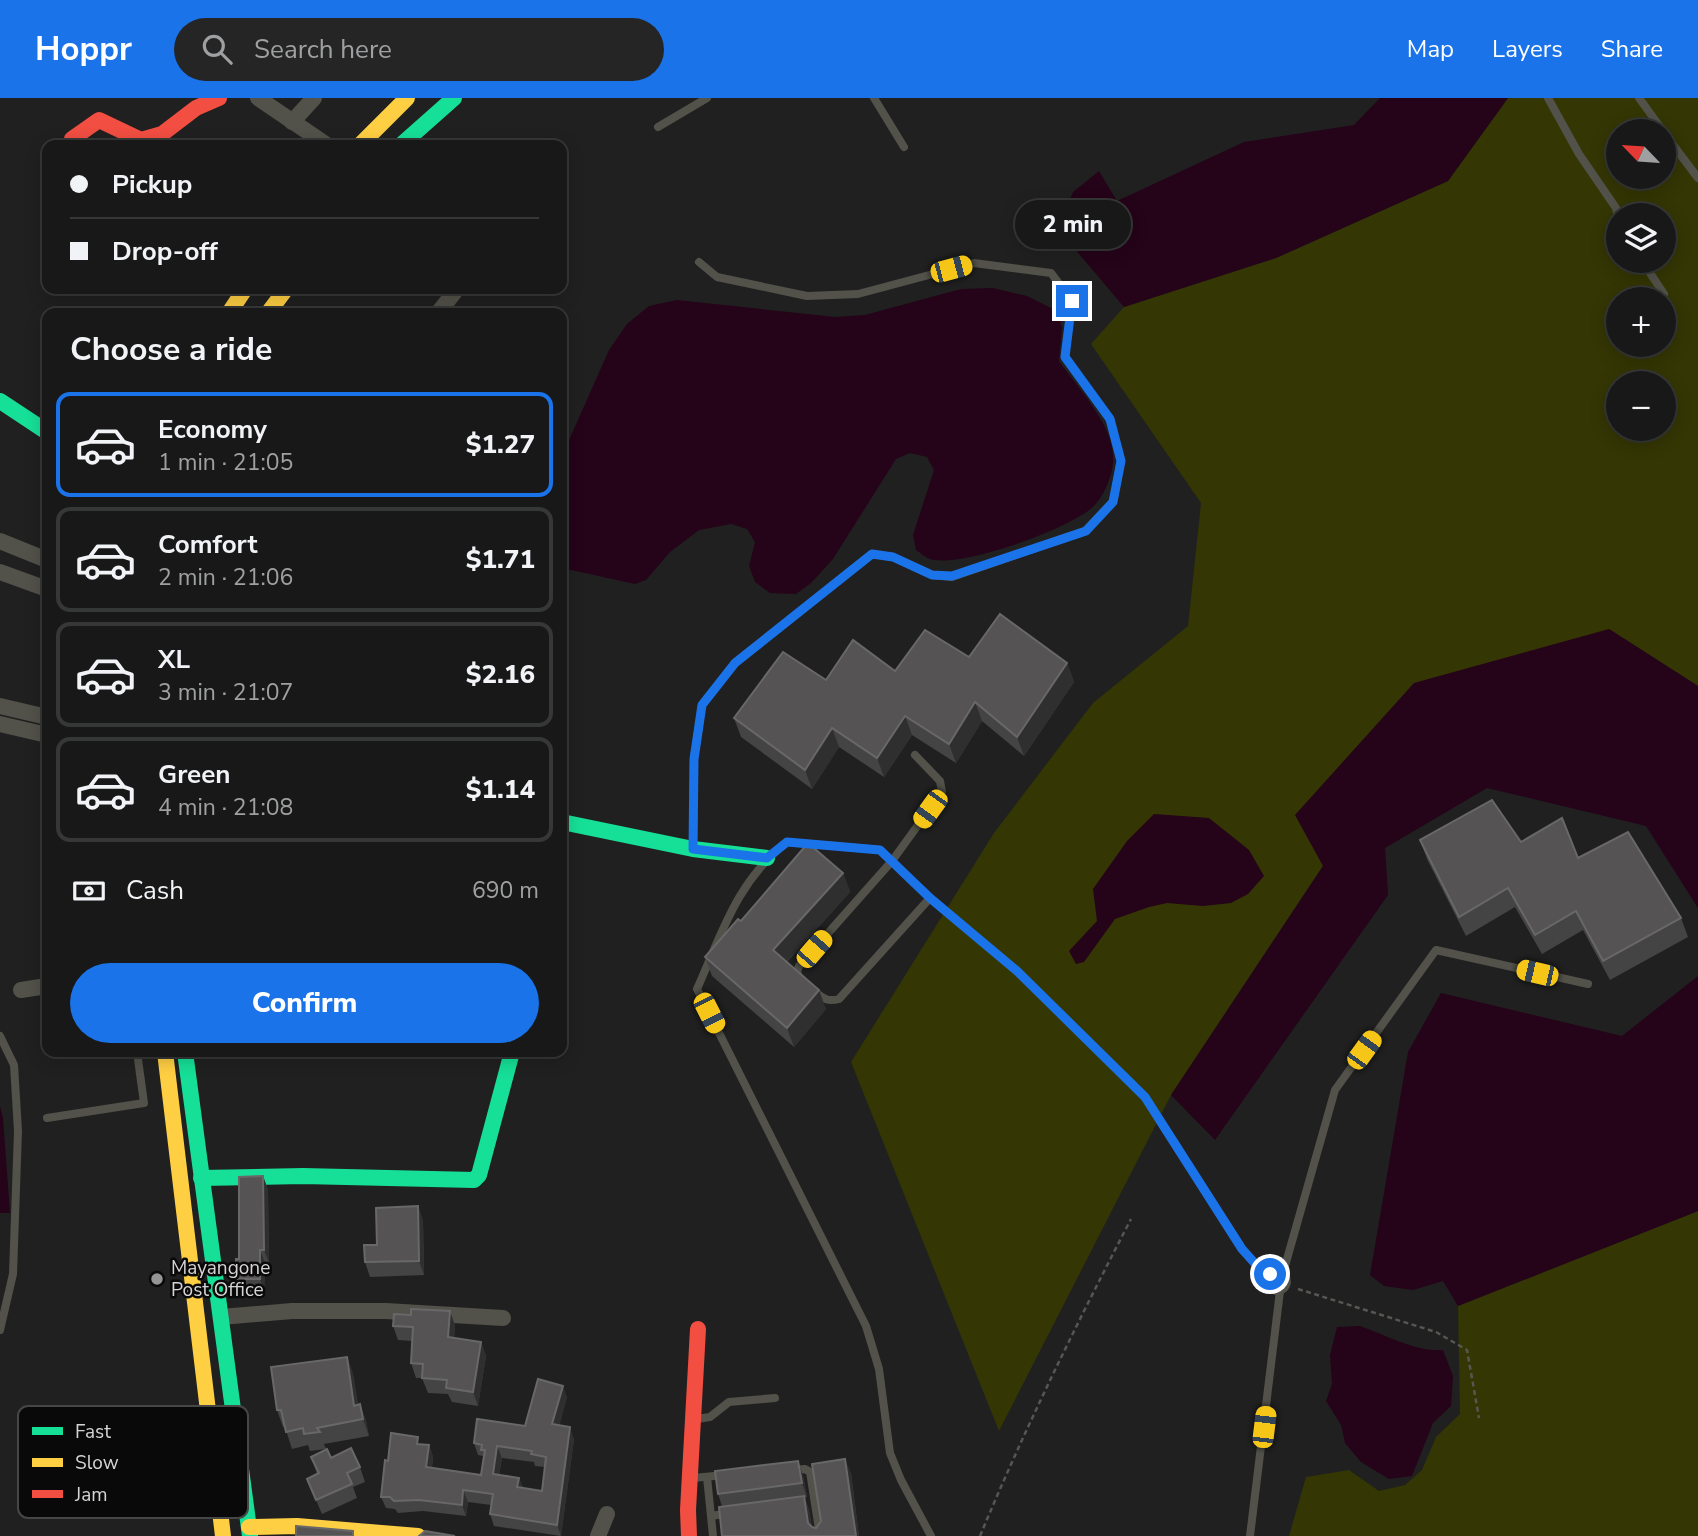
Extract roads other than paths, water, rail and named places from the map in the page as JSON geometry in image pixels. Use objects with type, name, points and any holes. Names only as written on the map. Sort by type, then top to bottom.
[{"type":"main road","points":[[72,139],[99,120],[141,140],[162,134],[197,108],[219,98]]},
{"type":"main road","points":[[365,140],[407,98]]},
{"type":"main road","points":[[407,140],[454,98]]},
{"type":"main road","points":[[0,401],[42,429]]},
{"type":"main road","points":[[567,823],[693,849],[767,858]]},
{"type":"main road","points":[[166,1057],[208,1405],[232,1399]]},
{"type":"main road","points":[[186,1057],[233,1406]]},
{"type":"main road","points":[[201,1178],[256,1174],[474,1180],[479,1175],[488,1145],[511,1057]]},
{"type":"main road","points":[[183,1201],[205,1198]]},
{"type":"main road","points":[[689,1536],[698,1329]]},
{"type":"main road","points":[[221,1518],[223,1536]]},
{"type":"main road","points":[[249,1532],[297,1526],[418,1536]]},
{"type":"street","points":[[258,98],[319,140]]},
{"type":"street","points":[[292,122],[314,98]]},
{"type":"street","points":[[442,308],[453,294]]},
{"type":"street","points":[[0,541],[42,558]]},
{"type":"street","points":[[0,572],[40,587]]},
{"type":"street","points":[[0,706],[42,715]]},
{"type":"street","points":[[0,724],[42,734]]},
{"type":"street","points":[[20,990],[42,987]]},
{"type":"street","points":[[221,1317],[292,1311],[386,1311],[503,1318]]},
{"type":"street","points":[[597,1536],[607,1514]]},
{"type":"lane","points":[[658,127],[707,98]]},
{"type":"lane","points":[[874,98],[904,147]]},
{"type":"lane","points":[[1548,98],[1579,154],[1613,203]]},
{"type":"lane","points":[[1639,98],[1654,119]]},
{"type":"lane","points":[[1676,148],[1698,178]]},
{"type":"lane","points":[[693,849],[694,759],[702,705],[735,663],[872,554],[893,557],[932,575],[952,576],[1086,531],[1113,502],[1121,461],[1110,419],[1065,357],[1072,301],[1051,274],[974,262],[858,294],[807,296],[717,277],[699,262]]},
{"type":"lane","points":[[915,755],[940,780],[942,792],[892,861],[799,966],[797,972],[801,979],[824,999],[839,999],[930,898]]},
{"type":"lane","points":[[931,1536],[890,1453],[879,1369],[866,1326],[697,989],[738,895],[767,858],[787,842],[880,850],[930,898],[1017,971],[1145,1097],[1242,1249],[1268,1278],[1269,1287],[1276,1291],[1283,1288]]},
{"type":"lane","points":[[1250,1536],[1283,1288],[1287,1281],[1283,1273],[1335,1090],[1436,950],[1588,984]]},
{"type":"lane","points":[[0,1036],[14,1065],[18,1131],[13,1274],[0,1330]]},
{"type":"lane","points":[[47,1118],[144,1103],[138,1057]]},
{"type":"lane","points":[[1268,1278],[1274,1272],[1283,1273]]},
{"type":"lane","points":[[693,1419],[710,1417],[729,1402],[775,1398]]},
{"type":"lane","points":[[780,1471],[805,1469],[810,1472],[819,1536]]},
{"type":"lane","points":[[690,1478],[731,1475]]},
{"type":"lane","points":[[707,1477],[713,1536]]},
{"type":"lane","points":[[802,1504],[815,1503]]},
{"type":"lane","points":[[711,1516],[737,1513]]},
{"type":"place","name":"Mayangone Post Office","points":[[157,1279]]}]
